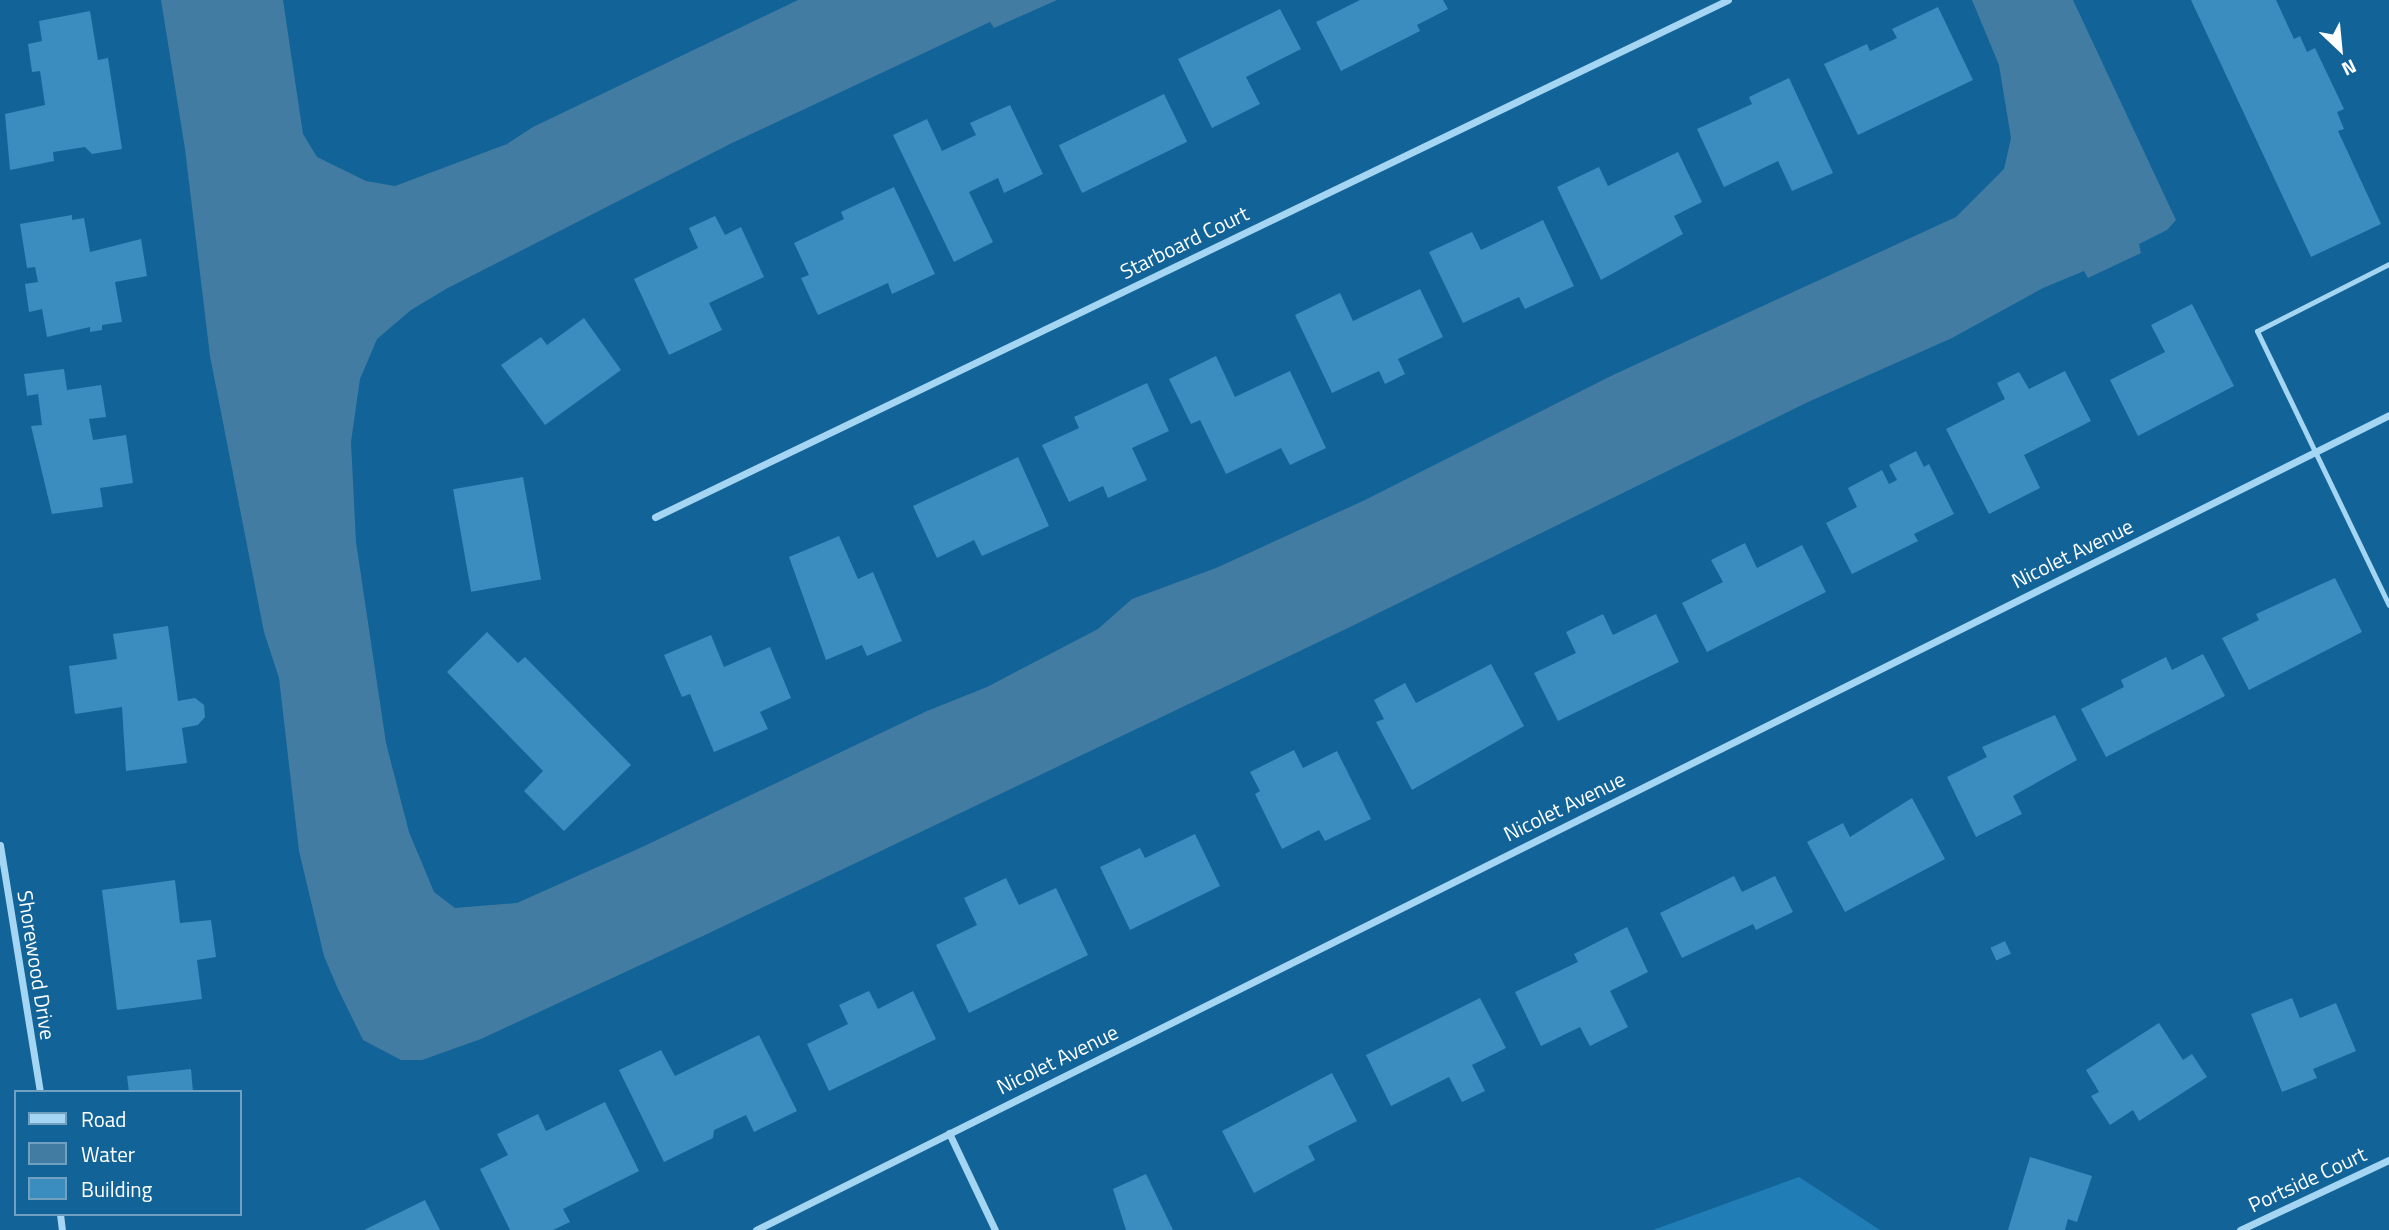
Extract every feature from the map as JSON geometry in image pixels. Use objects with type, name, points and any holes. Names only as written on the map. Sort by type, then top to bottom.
[{"type":"street","name":"Starboard Court","points":[[655,517],[1728,0]]},
{"type":"street","name":"Nicolet Avenue","points":[[756,1230],[2389,415]]},
{"type":"street","name":"Shorewood Drive","points":[[0,845],[40,1090]]},
{"type":"street","points":[[949,1133],[995,1230]]},
{"type":"street","name":"Portside Court","points":[[2239,1230],[2389,1160]]},
{"type":"lane","points":[[2389,264],[2258,331],[2313,453],[2389,605]]},
{"type":"shaded area","points":[[1799,1177],[1880,1230],[1653,1230]]},
{"type":"water","points":[[161,0],[283,0],[303,134],[317,157],[366,181],[395,186],[507,144],[533,127],[798,0],[1057,0],[994,28],[990,22],[732,143],[446,289],[411,310],[377,339],[360,379],[351,442],[356,542],[386,743],[409,832],[434,892],[455,908],[517,903],[640,848],[927,711],[987,687],[1098,629],[1132,599],[1216,568],[1365,500],[1613,375],[1956,217],[2004,169],[2011,138],[1999,65],[1972,0],[2073,0],[2176,220],[2167,230],[2139,244],[2141,253],[2088,278],[2084,271],[2043,288],[1952,338],[1808,402],[1350,627],[705,935],[481,1039],[422,1060],[401,1060],[363,1040],[338,989],[324,956],[299,851],[279,678],[264,632],[210,356],[185,149]]},
{"type":"building","points":[[1360,0],[1443,0],[1448,9],[1417,25],[1420,31],[1341,71],[1316,22]]},
{"type":"building","points":[[2191,0],[2276,0],[2294,39],[2300,36],[2307,52],[2315,48],[2344,109],[2337,112],[2344,129],[2338,131],[2381,224],[2311,257]]},
{"type":"building","points":[[1938,7],[1973,80],[1858,135],[1824,64],[1867,44],[1870,51],[1897,38],[1892,29]]},
{"type":"building","points":[[1280,9],[1301,49],[1246,77],[1260,104],[1212,128],[1178,59]]},
{"type":"building","points":[[90,11],[98,60],[108,58],[122,149],[92,154],[85,147],[53,152],[54,161],[10,170],[5,114],[45,105],[40,71],[32,72],[28,44],[42,41],[39,21]]},
{"type":"building","points":[[1789,78],[1833,173],[1792,191],[1778,161],[1724,187],[1697,129],[1752,104],[1749,97]]},
{"type":"building","points":[[1164,94],[1187,142],[1082,193],[1059,145]]},
{"type":"building","points":[[1010,105],[1043,174],[1004,193],[998,178],[969,192],[993,242],[954,262],[893,135],[927,119],[942,151],[976,135],[970,123]]},
{"type":"building","points":[[1678,152],[1702,202],[1674,216],[1683,234],[1601,280],[1557,187],[1599,167],[1608,186]]},
{"type":"building","points":[[894,187],[935,274],[892,294],[888,283],[818,315],[801,278],[809,275],[794,243],[844,219],[841,212]]},
{"type":"building","points":[[72,215],[72,220],[84,218],[90,252],[141,239],[147,276],[115,282],[122,322],[102,325],[102,330],[90,332],[90,327],[47,337],[42,309],[29,312],[25,284],[38,282],[35,267],[27,268],[20,224]]},
{"type":"building","points":[[715,216],[725,235],[741,227],[764,277],[709,303],[722,330],[669,355],[634,279],[698,248],[689,228]]},
{"type":"building","points":[[1543,220],[1574,286],[1525,309],[1519,297],[1463,323],[1429,252],[1472,232],[1481,250]]},
{"type":"building","points":[[1420,289],[1443,337],[1398,359],[1405,374],[1385,384],[1379,371],[1332,393],[1295,315],[1340,293],[1353,321]]},
{"type":"building","points":[[2192,304],[2234,386],[2138,436],[2110,380],[2165,352],[2151,325]]},
{"type":"building","points":[[584,318],[621,370],[545,425],[501,365],[541,337],[547,345]]},
{"type":"building","points":[[1216,356],[1235,397],[1290,371],[1326,448],[1290,465],[1281,448],[1226,474],[1200,420],[1191,424],[1169,379]]},
{"type":"building","points":[[64,369],[67,390],[101,385],[106,417],[89,419],[93,440],[126,435],[133,483],[100,488],[103,507],[52,514],[31,426],[42,425],[38,394],[27,396],[24,374]]},
{"type":"building","points":[[2065,371],[2091,421],[2024,455],[2040,488],[1989,514],[1946,429],[2005,399],[1997,383],[2019,372],[2029,389]]},
{"type":"building","points":[[1147,383],[1169,431],[1132,448],[1147,480],[1108,498],[1103,486],[1069,502],[1042,445],[1079,428],[1074,417]]},
{"type":"building","points":[[1916,451],[1924,467],[1929,464],[1954,514],[1914,534],[1918,541],[1852,574],[1826,523],[1857,507],[1848,488],[1882,470],[1889,484],[1897,480],[1889,465]]},
{"type":"building","points":[[1018,457],[1049,526],[982,556],[974,540],[937,558],[913,506]]},
{"type":"building","points":[[523,477],[541,579],[471,592],[453,489]]},
{"type":"building","points":[[839,536],[858,579],[873,572],[902,641],[867,656],[862,645],[826,660],[789,557]]},
{"type":"building","points":[[1745,543],[1757,568],[1802,545],[1826,592],[1707,652],[1682,603],[1723,582],[1711,560]]},
{"type":"building","points":[[2335,578],[2362,632],[2249,690],[2222,638],[2259,620],[2256,614]]},
{"type":"building","points":[[1603,614],[1613,635],[1656,614],[1679,662],[1558,721],[1534,673],[1576,653],[1566,632]]},
{"type":"building","points":[[168,626],[178,701],[195,698],[204,705],[205,717],[198,725],[182,728],[187,763],[126,771],[122,707],[75,714],[69,666],[117,659],[113,634]]},
{"type":"building","points":[[487,632],[518,663],[525,657],[631,765],[564,831],[524,791],[543,771],[447,672]]},
{"type":"building","points":[[711,635],[724,667],[770,647],[791,698],[760,712],[768,729],[714,752],[690,694],[682,697],[664,655]]},
{"type":"building","points":[[2203,654],[2225,696],[2106,757],[2081,709],[2124,687],[2121,680],[2166,657],[2172,670]]},
{"type":"building","points":[[1491,664],[1524,726],[1412,790],[1376,722],[1384,719],[1374,700],[1405,683],[1416,703]]},
{"type":"building","points":[[2055,715],[2077,760],[2013,796],[2022,814],[1976,837],[1947,777],[1987,757],[1982,747]]},
{"type":"building","points":[[1294,750],[1303,768],[1337,751],[1371,819],[1325,841],[1319,830],[1282,849],[1255,794],[1260,791],[1250,772]]},
{"type":"building","points":[[1912,798],[1945,859],[1845,912],[1807,842],[1843,823],[1850,837]]},
{"type":"building","points":[[1195,834],[1220,886],[1130,930],[1100,867],[1140,848],[1145,858]]},
{"type":"building","points":[[1734,876],[1742,892],[1775,876],[1793,912],[1756,930],[1753,924],[1682,958],[1660,913]]},
{"type":"building","points":[[1006,878],[1019,905],[1056,888],[1088,955],[969,1013],[936,945],[977,925],[964,898]]},
{"type":"building","points":[[175,880],[180,923],[211,920],[216,957],[197,960],[202,999],[117,1010],[102,890]]},
{"type":"building","points":[[1627,927],[1648,972],[1610,991],[1628,1027],[1590,1046],[1580,1027],[1541,1046],[1515,992],[1578,962],[1574,954]]},
{"type":"building","points":[[2005,941],[2011,954],[1996,960],[1990,948]]},
{"type":"building","points":[[869,991],[878,1009],[913,991],[936,1039],[829,1091],[807,1044],[848,1024],[839,1005]]},
{"type":"building","points":[[1480,998],[1506,1048],[1472,1065],[1485,1091],[1462,1102],[1449,1077],[1391,1106],[1366,1055]]},
{"type":"building","points":[[2292,998],[2300,1018],[2336,1003],[2356,1051],[2313,1069],[2317,1078],[2282,1092],[2251,1014]]},
{"type":"building","points":[[2159,1023],[2183,1060],[2192,1054],[2207,1077],[2139,1121],[2133,1110],[2110,1125],[2091,1096],[2099,1092],[2086,1070]]},
{"type":"building","points":[[759,1035],[797,1111],[754,1132],[746,1115],[714,1130],[713,1138],[664,1162],[619,1070],[661,1050],[675,1076]]},
{"type":"building","points":[[191,1069],[193,1090],[129,1090],[127,1076]]},
{"type":"building","points":[[1332,1073],[1357,1121],[1308,1146],[1315,1160],[1254,1193],[1222,1131]]},
{"type":"building","points":[[605,1102],[639,1171],[563,1209],[570,1222],[553,1230],[510,1230],[480,1169],[508,1155],[497,1134],[538,1114],[546,1131]]},
{"type":"building","points":[[2030,1157],[2092,1176],[2077,1222],[2068,1219],[2065,1230],[2008,1230]]},
{"type":"building","points":[[1146,1174],[1173,1230],[1126,1230],[1113,1189]]},
{"type":"building","points":[[425,1200],[440,1230],[364,1230]]}]
